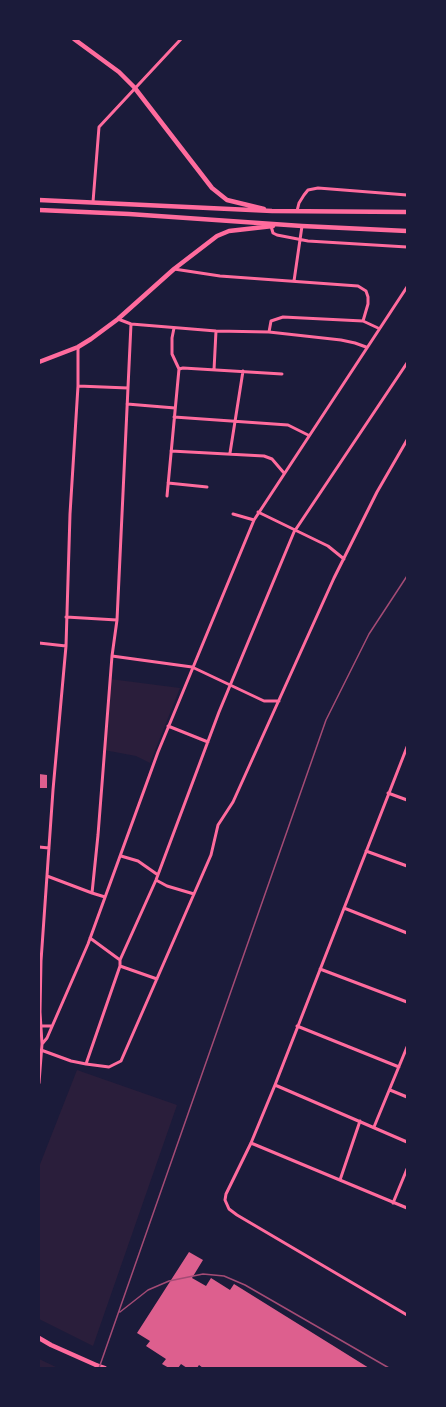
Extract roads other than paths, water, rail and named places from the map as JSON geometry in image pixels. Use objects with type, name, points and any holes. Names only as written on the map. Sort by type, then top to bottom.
[{"type":"main road","points":[[74,39],[119,72],[134,87],[212,188],[227,200],[272,211]]},
{"type":"main road","points":[[41,200],[272,211],[407,212]]},
{"type":"main road","points":[[39,210],[407,231]]},
{"type":"main road","points":[[39,362],[78,347],[118,318],[174,269],[216,236],[229,231],[283,224]]},
{"type":"main road","points":[[39,1338],[51,1345],[105,1368]]},
{"type":"street","points":[[93,202],[100,127],[134,87],[181,39]]},
{"type":"street","points":[[297,211],[304,194],[308,190],[318,188],[407,195]]},
{"type":"street","points":[[271,226],[273,232],[277,235],[325,243],[407,246]]},
{"type":"street","points":[[294,281],[302,226]]},
{"type":"street","points":[[174,269],[220,276],[356,285],[362,288],[368,297],[368,304],[363,321]]},
{"type":"street","points":[[42,1044],[52,1026],[90,938],[121,856],[144,787],[192,667],[254,520],[378,328],[407,287]]},
{"type":"street","points":[[269,332],[271,321],[283,317],[363,321],[378,328]]},
{"type":"street","points":[[118,318],[131,324],[216,331],[269,332],[355,342],[366,347]]},
{"type":"street","points":[[92,893],[112,656],[117,620],[131,324]]},
{"type":"street","points":[[168,496],[179,369],[172,354],[172,338],[174,328]]},
{"type":"street","points":[[214,370],[216,331]]},
{"type":"street","points":[[39,1083],[42,1044],[40,1026],[41,929],[47,876],[66,646],[70,514],[78,386],[78,347]]},
{"type":"street","points":[[86,1064],[120,966],[120,960],[156,880],[230,685],[296,531],[407,364]]},
{"type":"street","points":[[179,369],[282,374]]},
{"type":"street","points":[[230,453],[243,371]]},
{"type":"street","points":[[78,386],[128,388]]},
{"type":"street","points":[[127,404],[175,408]]},
{"type":"street","points":[[174,417],[288,426],[308,435]]},
{"type":"street","points":[[41,1050],[71,1061],[86,1064],[109,1067],[121,1061],[211,855],[218,825],[233,802],[318,611],[377,492],[407,440]]},
{"type":"street","points":[[171,451],[264,456],[272,460],[284,473]]},
{"type":"street","points":[[168,483],[207,487]]},
{"type":"street","points":[[258,512],[334,549],[344,559]]},
{"type":"street","points":[[233,514],[254,520]]},
{"type":"street","points":[[66,617],[117,620]]},
{"type":"street","points":[[39,643],[66,646]]},
{"type":"street","points":[[112,656],[192,667],[264,701],[279,701]]},
{"type":"street","points":[[168,726],[208,742]]},
{"type":"street","points":[[407,747],[275,1085],[251,1143],[226,1194],[225,1200],[229,1209],[407,1315]]},
{"type":"street","points":[[388,793],[407,800]]},
{"type":"street","points":[[39,847],[49,848]]},
{"type":"street","points":[[366,851],[407,866]]},
{"type":"street","points":[[121,856],[138,861],[158,875]]},
{"type":"street","points":[[47,876],[105,897]]},
{"type":"street","points":[[156,880],[167,886],[194,894]]},
{"type":"street","points":[[344,908],[407,934]]},
{"type":"street","points":[[90,938],[120,960]]},
{"type":"street","points":[[120,966],[157,979]]},
{"type":"street","points":[[320,969],[407,1002]]},
{"type":"street","points":[[40,1026],[52,1026]]},
{"type":"street","points":[[298,1026],[399,1067]]},
{"type":"street","points":[[374,1127],[407,1047]]},
{"type":"street","points":[[275,1085],[407,1142]]},
{"type":"street","points":[[390,1090],[407,1097]]},
{"type":"street","points":[[340,1180],[360,1121]]},
{"type":"street","points":[[251,1143],[407,1208]]},
{"type":"street","points":[[393,1203],[407,1169]]},
{"type":"railway","points":[[99,1368],[326,720],[369,634],[407,576]]},
{"type":"railway","points":[[120,1312],[148,1290],[169,1281],[203,1274],[224,1276],[245,1285],[389,1368]]}]
